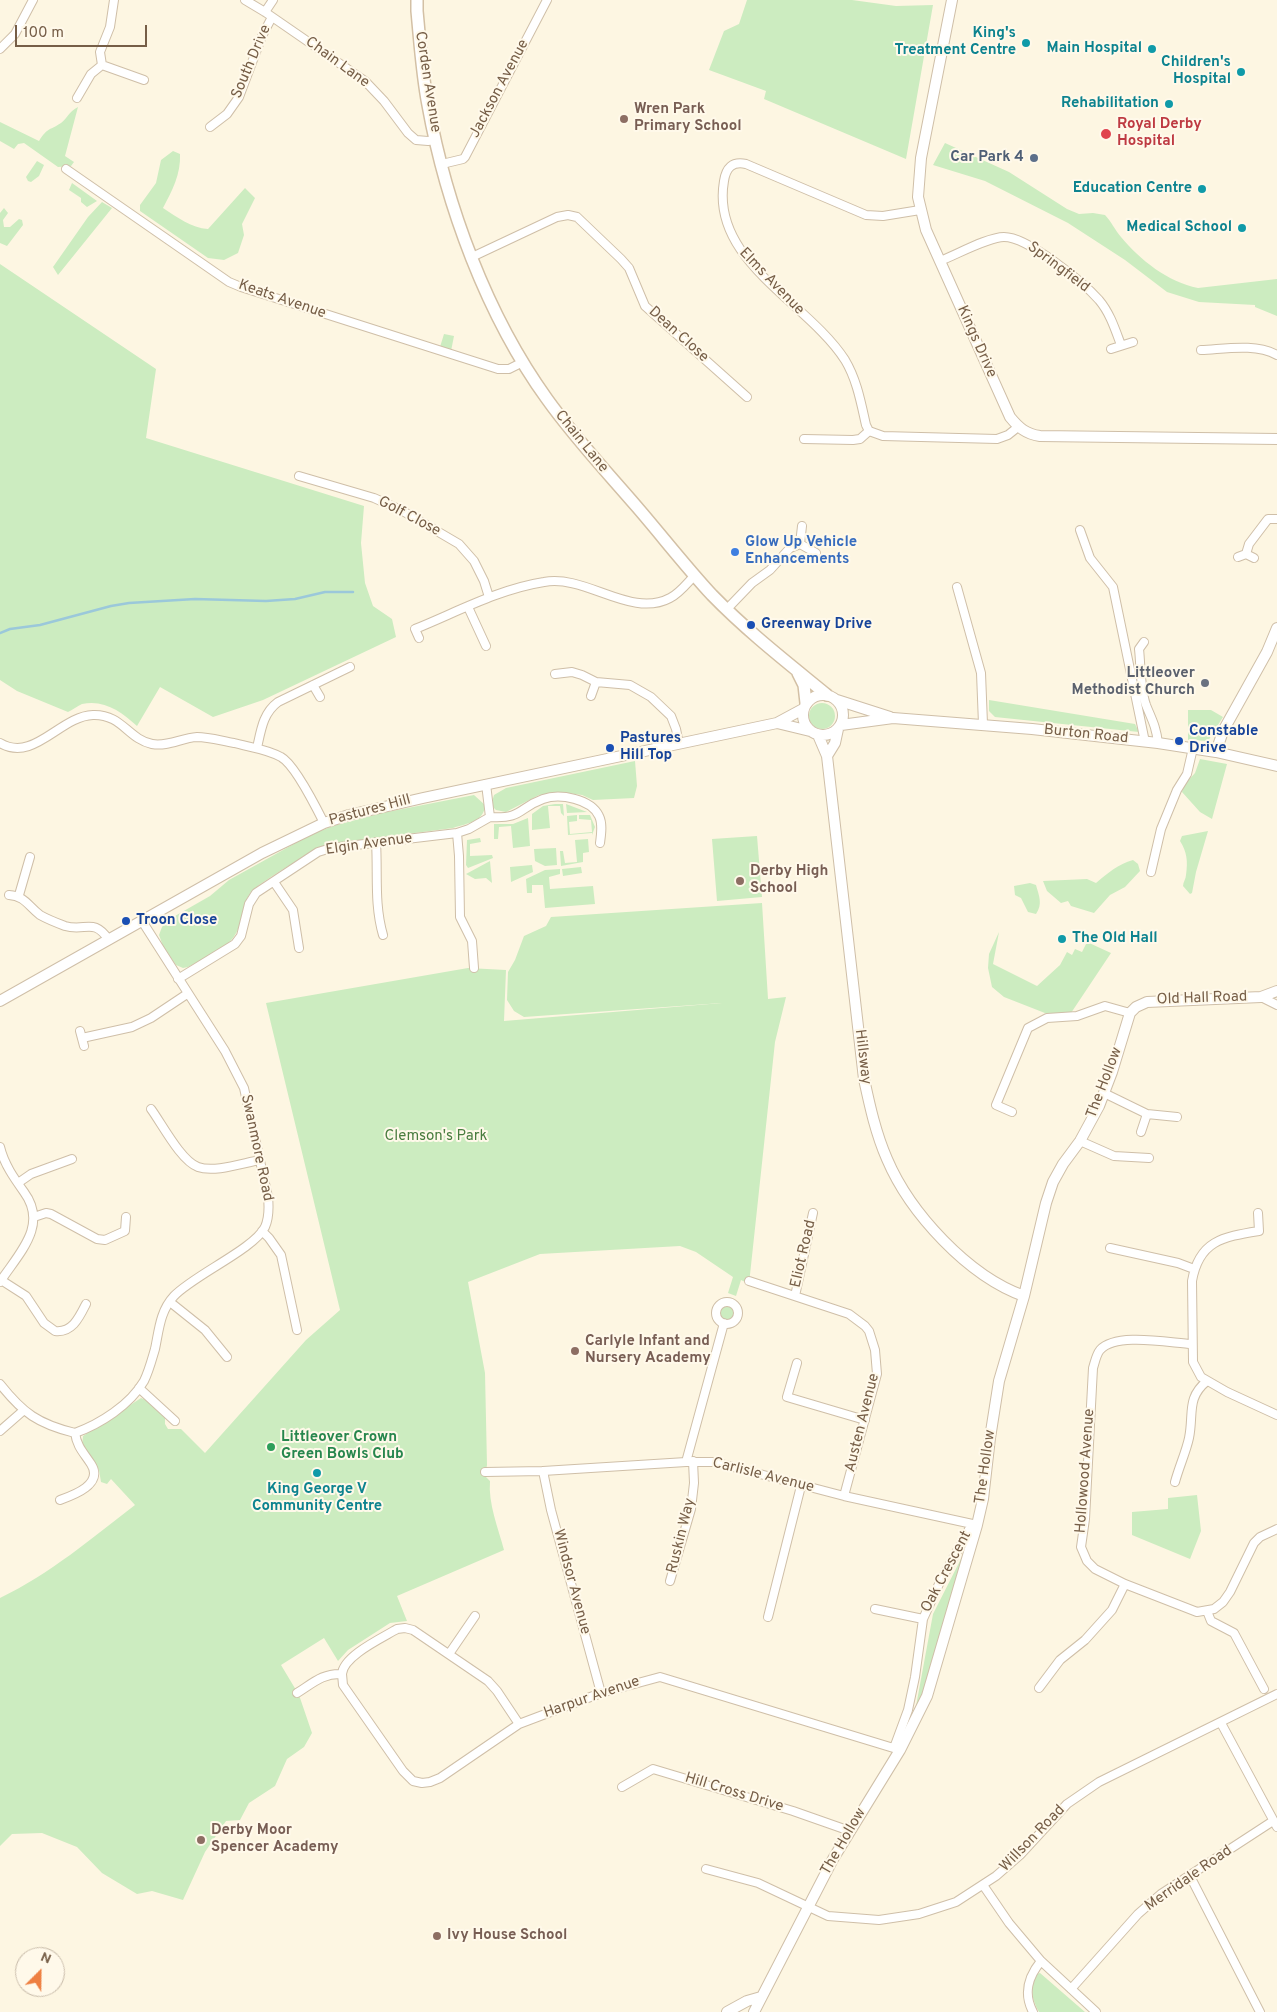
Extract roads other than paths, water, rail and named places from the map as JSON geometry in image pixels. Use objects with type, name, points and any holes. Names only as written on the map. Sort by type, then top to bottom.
[{"type":"main road","name":"Corden Avenue","points":[[417,0],[416,11],[428,104],[442,164]]},
{"type":"main road","name":"Chain Lane","points":[[442,164],[472,257],[487,293],[523,362],[546,397],[573,433],[695,575],[727,609],[795,670],[832,698]]},
{"type":"main road","name":"Chain Lane","points":[[795,670],[804,685],[805,706]]},
{"type":"street","points":[[0,49],[15,34],[33,0]]},
{"type":"street","points":[[102,65],[100,52],[110,27],[114,0]]},
{"type":"street","name":"Chain Lane","points":[[245,0],[365,81],[416,140],[428,142],[435,140]]},
{"type":"street","points":[[268,14],[273,0]]},
{"type":"street","name":"Jackson Avenue","points":[[442,164],[465,157],[547,0]]},
{"type":"street","name":"Kings Drive","points":[[952,0],[920,166],[918,189],[920,210],[940,262],[1010,417],[1018,427]]},
{"type":"street","name":"South Drive","points":[[210,127],[227,114],[239,97],[262,36],[268,14]]},
{"type":"street","points":[[102,65],[144,80]]},
{"type":"street","points":[[77,98],[91,74],[102,65]]},
{"type":"street","name":"Elms Avenue","points":[[869,431],[855,380],[845,361],[831,343],[735,244],[724,218],[721,196],[725,176],[731,165],[741,163],[872,216],[920,210]]},
{"type":"street","name":"Keats Avenue","points":[[66,169],[229,282],[498,369],[509,369],[523,362]]},
{"type":"street","name":"Dean Close","points":[[472,257],[557,217],[568,215],[577,217],[621,258],[629,268],[646,306],[747,397]]},
{"type":"street","name":"Springfield","points":[[940,262],[996,238],[1016,239],[1062,267],[1095,296],[1111,319],[1121,345]]},
{"type":"street","points":[[1111,349],[1133,342]]},
{"type":"street","points":[[1201,350],[1253,349],[1266,350],[1277,355]]},
{"type":"street","points":[[804,439],[853,440],[860,439],[869,431],[883,436],[997,439],[1018,427],[1029,434],[1040,436],[1277,439]]},
{"type":"street","name":"Golf Close","points":[[298,476],[374,498],[401,510],[459,544],[474,561],[484,581],[489,597]]},
{"type":"street","points":[[1254,558],[1242,555],[1268,520],[1277,518]]},
{"type":"street","points":[[800,544],[802,526]]},
{"type":"street","points":[[1080,530],[1090,558],[1113,587],[1145,742]]},
{"type":"street","points":[[800,544],[816,553]]},
{"type":"street","points":[[727,609],[752,584],[770,570],[790,548],[800,544]]},
{"type":"street","points":[[419,638],[415,629],[489,597],[545,581],[578,585],[636,603],[648,604],[670,598],[695,575]]},
{"type":"street","points":[[957,587],[981,673],[983,724]]},
{"type":"street","points":[[468,607],[486,646]]},
{"type":"street","points":[[1216,752],[1223,731],[1267,652],[1277,628]]},
{"type":"street","points":[[1144,642],[1139,649],[1144,691],[1146,704],[1155,725],[1158,743]]},
{"type":"street","points":[[257,748],[266,714],[270,708],[278,702],[350,667]]},
{"type":"street","points":[[555,674],[572,672],[596,682],[630,685],[651,697],[670,716],[676,729],[679,744]]},
{"type":"street","points":[[591,696],[596,682]]},
{"type":"street","points":[[313,685],[320,697]]},
{"type":"street","points":[[827,756],[835,743],[843,714],[832,698],[816,696],[805,706],[803,718],[805,725],[814,733],[826,735],[839,727]]},
{"type":"street","name":"Burton Road","points":[[832,698],[893,718]]},
{"type":"street","name":"Pastures Hill","points":[[0,1001],[262,853],[324,823],[374,809],[486,784],[777,723],[805,706]]},
{"type":"street","points":[[0,743],[6,747],[20,749],[31,746],[79,717],[92,715],[105,716],[119,722],[140,740],[150,744],[165,744],[198,737],[257,748],[275,754],[288,762],[324,823]]},
{"type":"street","name":"Burton Road","points":[[839,727],[893,718],[983,724],[1193,748],[1277,766]]},
{"type":"street","name":"Pastures Hill","points":[[777,723],[814,733]]},
{"type":"street","name":"Hillsway","points":[[814,733],[827,756],[864,1079],[875,1129],[897,1180],[926,1221],[960,1258],[990,1281],[1024,1296]]},
{"type":"street","points":[[1151,872],[1163,822],[1177,790],[1187,774],[1193,748]]},
{"type":"street","points":[[486,784],[490,817],[509,818],[545,798],[574,799],[589,805],[600,818],[602,831],[600,843]]},
{"type":"street","name":"Elgin Avenue","points":[[178,979],[235,944],[241,936],[247,910],[253,897],[262,888],[325,849],[457,833],[469,829],[490,817]]},
{"type":"street","points":[[457,833],[460,917],[458,925],[472,941],[474,968]]},
{"type":"street","points":[[376,842],[378,866],[376,904],[383,935]]},
{"type":"street","points":[[19,895],[30,858]]},
{"type":"street","points":[[274,882],[292,910],[299,948]]},
{"type":"street","points":[[9,895],[19,895],[41,915],[66,926],[96,927],[103,930],[109,940]]},
{"type":"street","name":"Swanmore Road","points":[[142,922],[224,1052],[244,1088],[269,1210],[266,1224],[262,1231]]},
{"type":"street","name":"Old Hall Road","points":[[1130,1013],[1136,1007],[1147,1002],[1261,997],[1277,991]]},
{"type":"street","points":[[82,1038],[132,1027],[151,1018],[187,994]]},
{"type":"street","points":[[1261,997],[1277,1005]]},
{"type":"street","points":[[1012,1112],[996,1105],[1028,1028],[1047,1018],[1077,1016],[1105,1006],[1130,1013]]},
{"type":"street","name":"The Hollow","points":[[754,2012],[808,1907],[929,1688],[983,1499],[999,1381],[1024,1296],[1042,1218],[1053,1182],[1080,1141],[1104,1093],[1130,1013]]},
{"type":"street","points":[[1104,1093],[1147,1114],[1177,1117]]},
{"type":"street","points":[[151,1109],[184,1157],[198,1167],[212,1169],[260,1160]]},
{"type":"street","points":[[1141,1132],[1147,1114]]},
{"type":"street","points":[[1080,1141],[1114,1156],[1149,1158]]},
{"type":"street","points":[[0,1150],[32,1205],[34,1217],[32,1230],[26,1243],[1,1281],[26,1296],[44,1323],[55,1331],[64,1330],[74,1324],[86,1304]]},
{"type":"street","points":[[18,1183],[31,1174],[72,1159]]},
{"type":"street","points":[[34,1217],[46,1213],[51,1214],[97,1239],[105,1240],[125,1231],[126,1217]]},
{"type":"street","name":"Eliot Road","points":[[795,1296],[814,1213]]},
{"type":"street","points":[[1258,1214],[1259,1231],[1235,1234],[1211,1244],[1200,1255],[1194,1269],[1192,1282],[1193,1362],[1201,1377],[1207,1381],[1277,1415]]},
{"type":"street","points":[[0,1384],[36,1420],[75,1433],[86,1429],[126,1402],[139,1388],[147,1374],[160,1322],[177,1293],[250,1243],[262,1231],[270,1238],[281,1255],[297,1330]]},
{"type":"street","points":[[1110,1248],[1178,1263],[1194,1269]]},
{"type":"street","name":"Austen Avenue","points":[[749,1281],[849,1314],[869,1331],[875,1350],[877,1374],[844,1496]]},
{"type":"street","points":[[170,1302],[205,1330],[227,1357]]},
{"type":"street","points":[[282,1306],[291,1304]]},
{"type":"street","name":"Ruskin Way","points":[[670,1581],[691,1509],[694,1483],[690,1462],[724,1323]]},
{"type":"street","name":"Hollowood Avenue","points":[[1192,1344],[1129,1340],[1114,1342],[1100,1350],[1093,1368],[1085,1520],[1081,1541],[1087,1561],[1095,1569],[1125,1584],[1190,1611],[1207,1611]]},
{"type":"street","points":[[210,1352],[217,1345]]},
{"type":"street","points":[[797,1363],[788,1397],[865,1420]]},
{"type":"street","points":[[1175,1482],[1189,1439],[1194,1394],[1207,1381]]},
{"type":"street","points":[[139,1388],[175,1421]]},
{"type":"street","points":[[0,1431],[24,1410]]},
{"type":"street","points":[[60,1500],[81,1492],[90,1484],[93,1478],[92,1465],[79,1449],[75,1433]]},
{"type":"street","name":"Carlisle Avenue","points":[[485,1472],[714,1462],[844,1496],[975,1524]]},
{"type":"street","name":"Windsor Avenue","points":[[542,1471],[601,1693]]},
{"type":"street","points":[[768,1617],[802,1486]]},
{"type":"street","name":"Oak Crescent","points":[[897,1749],[915,1677],[923,1620],[939,1584],[975,1524]]},
{"type":"street","points":[[1264,1689],[1234,1632],[1212,1621],[1207,1611],[1218,1606],[1227,1597],[1254,1543],[1260,1537],[1277,1529]]},
{"type":"street","points":[[1039,1688],[1060,1660],[1085,1640],[1112,1610],[1125,1584]]},
{"type":"street","name":"Oak Crescent","points":[[875,1609],[923,1620]]},
{"type":"street","points":[[449,1654],[475,1616]]},
{"type":"street","points":[[297,1693],[324,1675],[342,1674],[342,1668],[350,1658],[397,1629],[405,1628],[413,1630],[488,1681],[519,1724]]},
{"type":"street","name":"Harpur Avenue","points":[[342,1674],[343,1685],[403,1771],[413,1781],[422,1783],[440,1778],[519,1724],[601,1693],[660,1677],[897,1749]]},
{"type":"street","name":"Willson Road","points":[[706,1869],[758,1883],[808,1907],[836,1917],[879,1920],[941,1908],[956,1902],[1007,1869],[1061,1810],[1081,1793],[1099,1782],[1277,1694]]},
{"type":"street","points":[[1221,1723],[1275,1824]]},
{"type":"street","name":"Hill Cross Drive","points":[[622,1787],[653,1769],[850,1831]]},
{"type":"street","name":"Merridale Road","points":[[1071,1989],[1138,1914],[1161,1894],[1275,1824]]},
{"type":"street","points":[[1190,1876],[1260,2012]]},
{"type":"street","points":[[983,1885],[1009,1923],[1041,1961],[1096,2012]]},
{"type":"street","points":[[1033,2012],[1029,2001],[1028,1986],[1031,1975],[1041,1961]]},
{"type":"street","points":[[727,2012],[747,2001],[761,1997]]},
{"type":"waterway","points":[[0,633],[10,629],[40,625],[129,603],[195,599],[266,601],[295,599],[325,592],[353,592]]},
{"type":"place","name":"King's Treatment Centre","points":[[1026,43]]},
{"type":"place","name":"Main Hospital","points":[[1152,49]]},
{"type":"place","name":"Children's Hospital","points":[[1241,72]]},
{"type":"place","name":"Rehabilitation","points":[[1169,104]]},
{"type":"place","name":"Wren Park Primary School","points":[[624,119]]},
{"type":"place","name":"Royal Derby Hospital","points":[[1106,134]]},
{"type":"place","name":"Car Park 4","points":[[1034,158]]},
{"type":"place","name":"Education Centre","points":[[1202,189]]},
{"type":"place","name":"Medical School","points":[[1242,228]]},
{"type":"place","name":"Glow Up Vehicle Enhancements","points":[[735,552]]},
{"type":"place","name":"Greenway Drive","points":[[751,625]]},
{"type":"place","name":"Littleover Methodist Church","points":[[1205,683]]},
{"type":"place","name":"Constable Drive","points":[[1179,741]]},
{"type":"place","name":"Pastures Hill Top","points":[[610,748]]},
{"type":"place","name":"Derby High School","points":[[740,881]]},
{"type":"place","name":"Troon Close","points":[[126,921]]},
{"type":"place","name":"The Old Hall","points":[[1062,939]]},
{"type":"place","name":"Carlyle Infant and Nursery Academy","points":[[575,1351]]},
{"type":"place","name":"Littleover Crown Green Bowls Club","points":[[271,1447]]},
{"type":"place","name":"King George V Community Centre","points":[[317,1473]]},
{"type":"place","name":"Derby Moor Spencer Academy","points":[[201,1840]]},
{"type":"place","name":"Ivy House School","points":[[437,1936]]},
{"type":"park label","name":"Clemson's Park","points":[[436,1137]]}]
